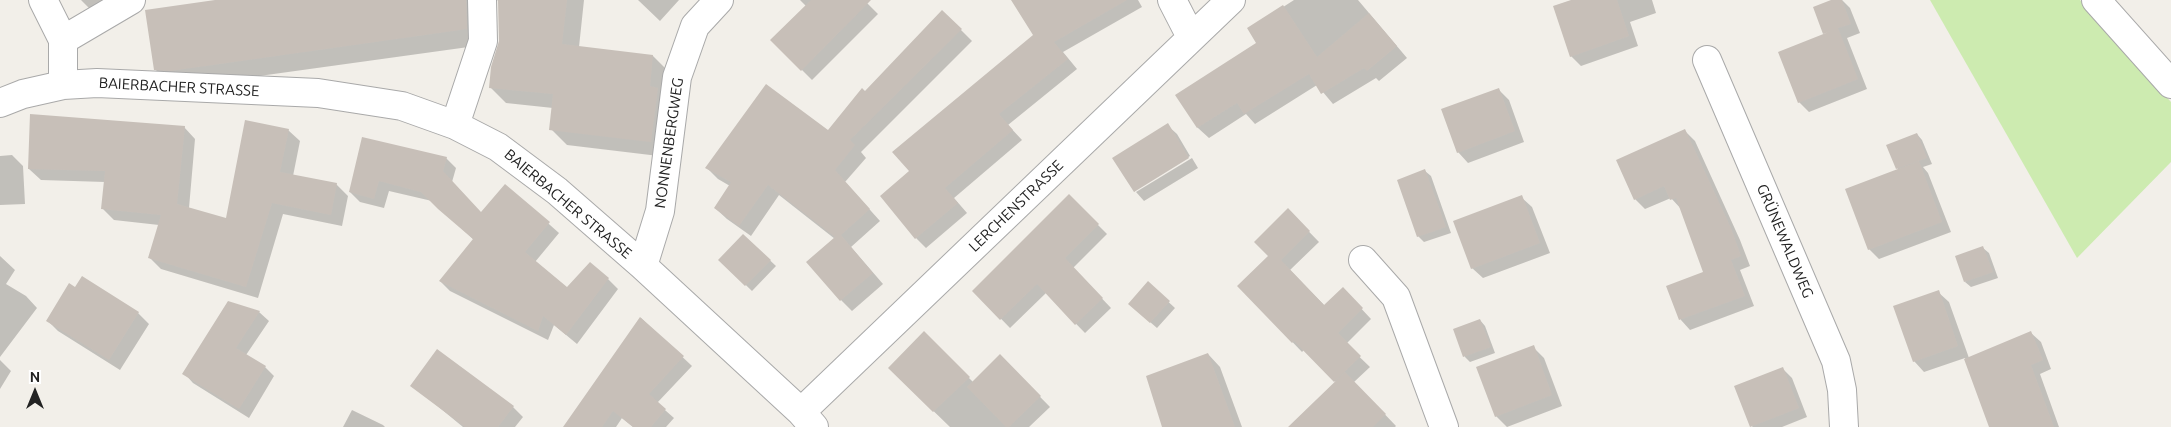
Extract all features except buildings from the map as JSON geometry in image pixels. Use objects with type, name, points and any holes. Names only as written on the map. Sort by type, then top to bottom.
[{"type":"street","points":[[43,0],[63,40],[63,85]]},
{"type":"street","points":[[63,40],[131,0]]},
{"type":"street","points":[[455,124],[483,41],[482,0]]},
{"type":"street","name":"NONNENBERGWEG","points":[[643,266],[660,211],[676,78],[695,26],[719,0]]},
{"type":"street","points":[[1172,0],[1192,37]]},
{"type":"street","name":"LERCHENSTRASSE","points":[[807,420],[1231,0]]},
{"type":"street","points":[[2096,0],[2171,84]]},
{"type":"street","name":"GRÜNEWALDWEG","points":[[1707,60],[1836,361],[1842,390],[1844,427]]},
{"type":"street","name":"BAIERBACHER STRASSE","points":[[0,104],[23,94],[63,85],[96,83],[318,93],[402,106],[455,124],[498,147],[550,186],[643,266],[807,420]]},
{"type":"street","points":[[1363,260],[1396,297],[1444,427]]},
{"type":"green space","points":[[1930,0],[2080,0],[2171,102],[2171,162],[2077,258]]}]
